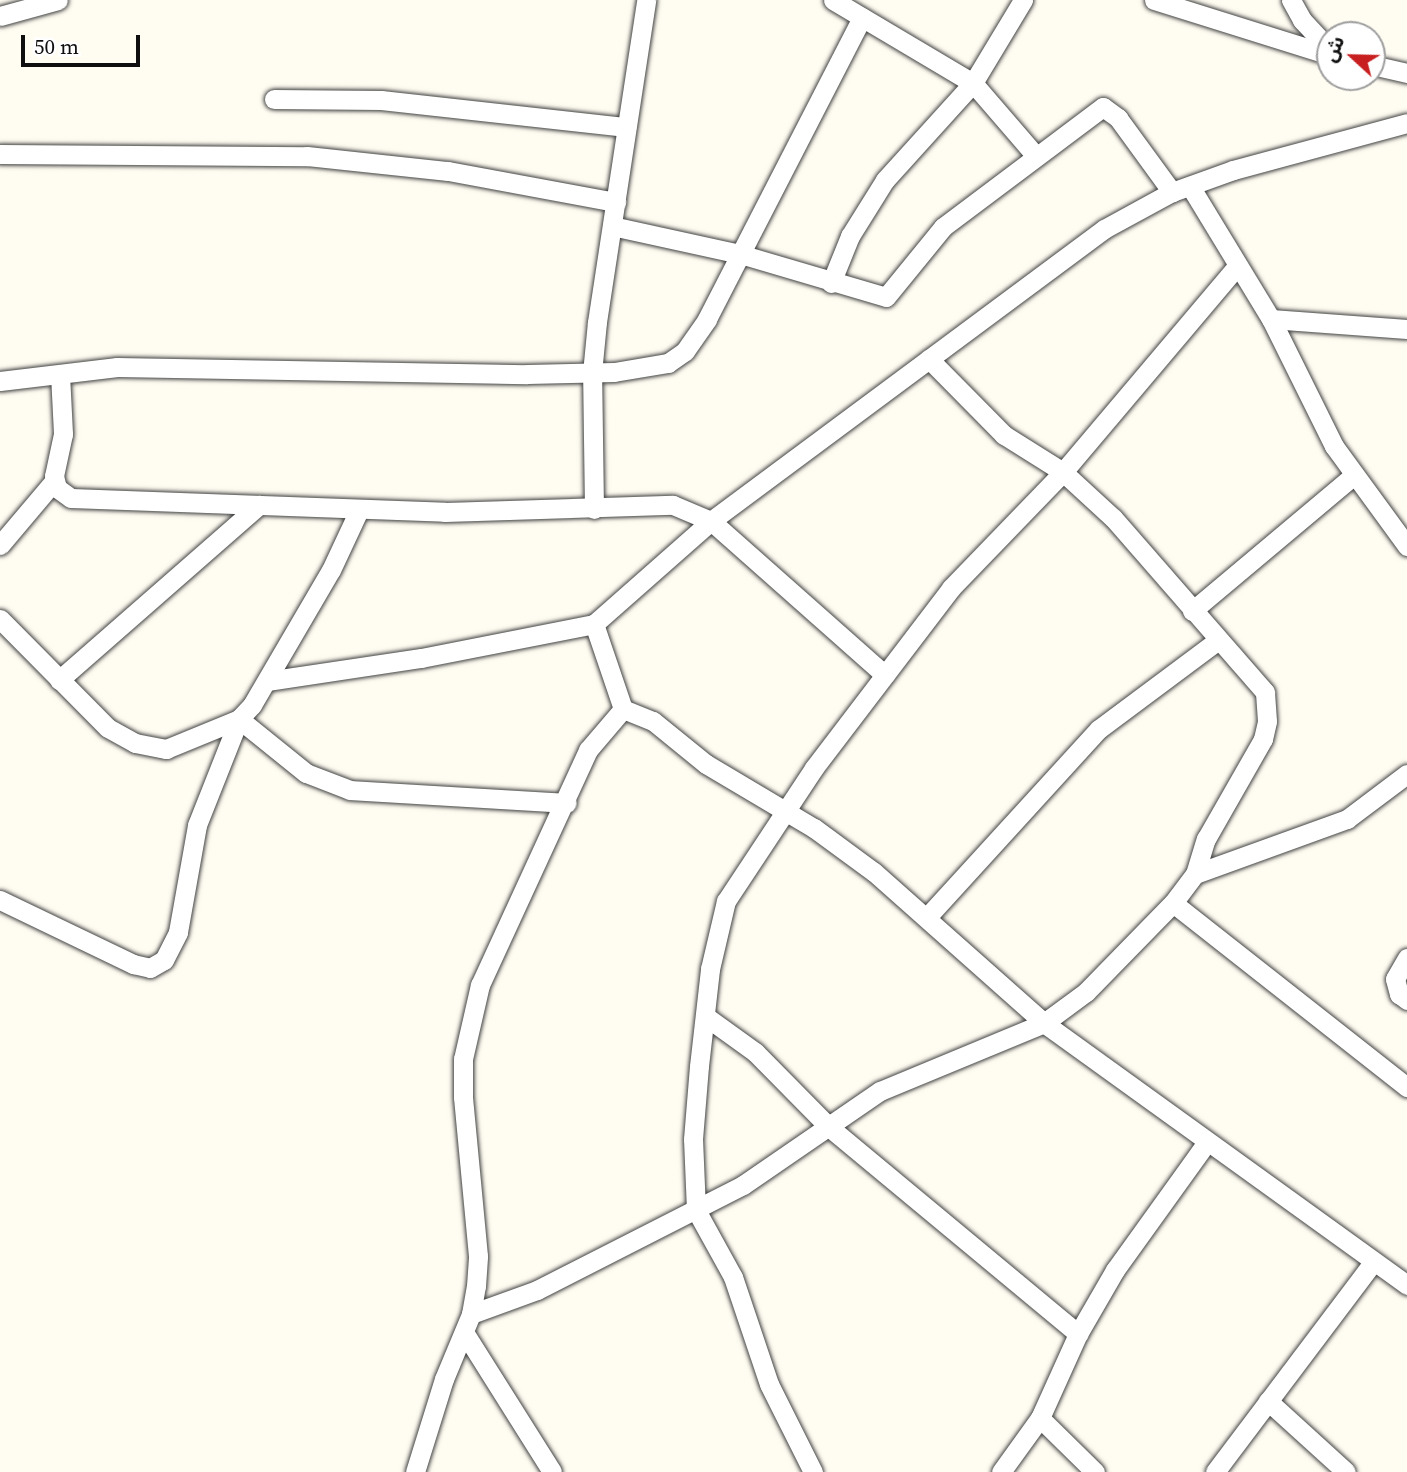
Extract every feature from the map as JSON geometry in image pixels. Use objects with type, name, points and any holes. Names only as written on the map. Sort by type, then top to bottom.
[{"type":"street","points":[[0,16],[58,0]]},
{"type":"street","points":[[594,509],[592,373],[646,0]]},
{"type":"street","points":[[833,0],[974,83],[1036,156]]},
{"type":"street","points":[[831,283],[850,236],[885,180],[974,83],[1023,0]]},
{"type":"street","points":[[1154,0],[1316,48]]},
{"type":"street","points":[[1291,0],[1302,20],[1316,36]]},
{"type":"street","points":[[0,381],[155,366],[456,374],[592,373],[656,367],[676,358],[707,319],[862,17]]},
{"type":"street","points":[[1386,69],[1407,74]]},
{"type":"street","points":[[274,99],[382,100],[627,127]]},
{"type":"street","points":[[612,226],[740,254],[831,283],[886,297],[931,237],[1105,107],[1181,189],[1236,267],[1271,318],[1316,415],[1353,476],[1407,546]]},
{"type":"street","points":[[267,681],[421,658],[594,624],[711,521],[1065,255],[1181,189],[1318,145],[1407,123]]},
{"type":"street","points":[[0,153],[307,156],[448,171],[616,202]]},
{"type":"street","points":[[813,1472],[769,1384],[733,1277],[696,1210],[693,1139],[716,935],[726,901],[739,875],[814,768],[979,554],[1063,472],[1236,267]]},
{"type":"street","points":[[1271,318],[1407,330]]},
{"type":"street","points":[[468,1323],[696,1210],[771,1168],[880,1091],[1044,1023],[1086,992],[1173,903],[1195,874],[1206,839],[1263,739],[1267,721],[1265,692],[1113,518],[1063,472],[1004,435],[929,359]]},
{"type":"street","points":[[0,545],[54,481],[64,434],[60,374]]},
{"type":"street","points":[[1192,611],[1353,476]]},
{"type":"street","points":[[54,481],[60,491],[78,499],[359,510],[594,509],[661,504],[695,511],[711,521],[886,675]]},
{"type":"street","points":[[59,680],[259,505]]},
{"type":"street","points":[[0,900],[132,964],[150,968],[159,965],[177,932],[192,842],[239,719],[267,681],[331,570],[359,510]]},
{"type":"street","points":[[0,620],[108,728],[150,748],[183,745],[239,719]]},
{"type":"street","points":[[594,624],[623,709]]},
{"type":"street","points":[[928,916],[1099,729],[1217,640]]},
{"type":"street","points":[[415,1472],[444,1379],[468,1323],[478,1255],[463,1097],[468,1031],[495,946],[567,803],[588,750],[623,709]]},
{"type":"street","points":[[623,709],[643,715],[706,764],[786,811],[928,916],[1044,1023],[1407,1285]]},
{"type":"street","points":[[239,719],[306,772],[350,790],[567,803]]},
{"type":"street","points":[[1195,874],[1347,819],[1407,774]]},
{"type":"street","points":[[1173,903],[1407,1087]]},
{"type":"street","points":[[1407,958],[1395,979],[1399,994],[1407,1000]]},
{"type":"street","points":[[705,1016],[755,1052],[829,1127],[1078,1334]]},
{"type":"street","points":[[1001,1472],[1040,1418],[1078,1334],[1115,1270],[1207,1142]]},
{"type":"street","points":[[1215,1472],[1373,1262]]},
{"type":"street","points":[[468,1323],[552,1472]]},
{"type":"street","points":[[1268,1401],[1346,1472]]},
{"type":"street","points":[[1040,1418],[1095,1472]]}]
